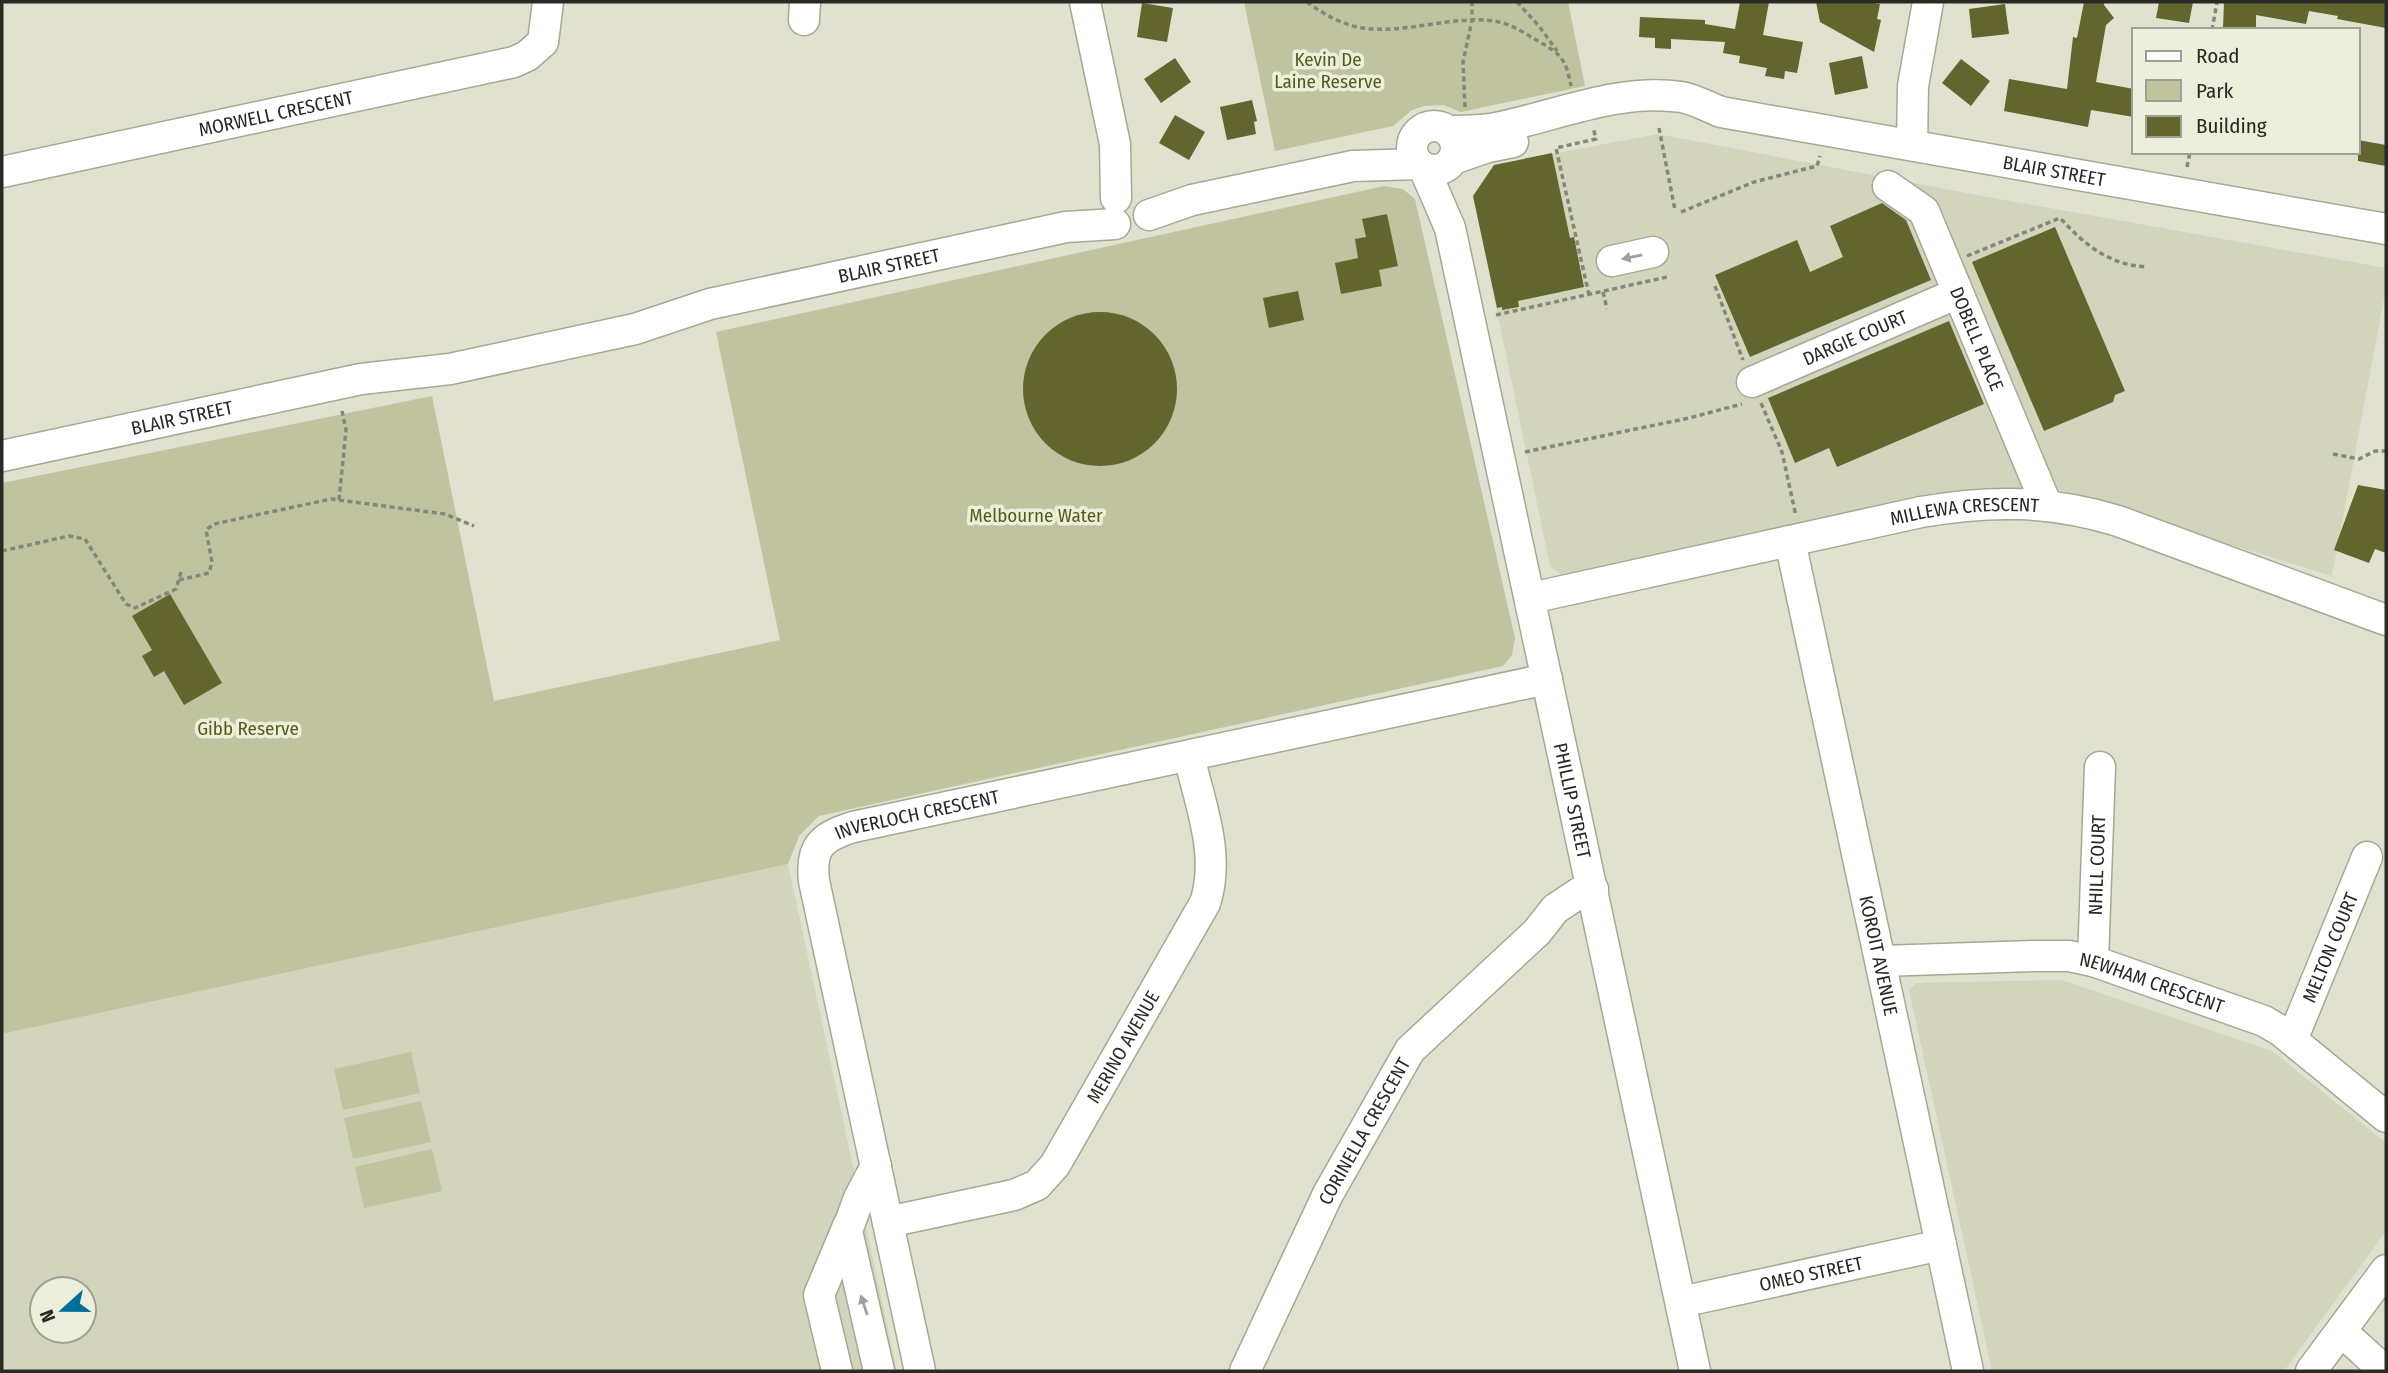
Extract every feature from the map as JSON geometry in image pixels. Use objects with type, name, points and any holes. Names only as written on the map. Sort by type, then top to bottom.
[{"type":"street","name":"MORWELL CRESCENT","points":[[2,172],[513,62],[555,47],[548,2]]},
{"type":"street","points":[[1084,2],[1129,205]]},
{"type":"street","points":[[1903,144],[1928,2]]},
{"type":"street","name":"BLAIR STREET","points":[[2,456],[361,379],[428,356],[541,331],[631,312],[710,304],[1066,227],[1129,205],[1192,200],[1439,149],[1488,147],[1590,115],[1626,117],[1721,112],[2386,229]]},
{"type":"street","name":"PHILLIP STREET","points":[[1439,149],[1450,228],[1695,1371]]},
{"type":"street","name":"DOBELL PLACE","points":[[1888,186],[1924,211],[2047,506]]},
{"type":"street","points":[[1612,261],[1660,264]]},
{"type":"street","name":"DARGIE COURT","points":[[1755,390],[1958,293]]},
{"type":"street","name":"MILLEWA CRESCENT","points":[[1531,598],[1796,539],[1949,508],[1987,503],[2072,509],[2118,521],[2386,620]]},
{"type":"street","name":"KOROIT AVENUE","points":[[1796,539],[1881,961],[1968,1371]]},
{"type":"street","name":"INVERLOCH CRESCENT","points":[[920,1371],[814,881],[812,866],[818,846],[831,836],[853,827],[1547,679]]},
{"type":"street","name":"MERINO AVENUE","points":[[888,1222],[1014,1195],[1037,1185],[1055,1165],[1205,903],[1212,860],[1189,756]]},
{"type":"street","name":"NHILL COURT","points":[[2092,961],[2099,766]]},
{"type":"street","name":"MELTON COURT","points":[[2292,1040],[2367,857]]},
{"type":"street","name":"CORINELLA CRESCENT","points":[[1245,1371],[1319,1212],[1410,1050],[1537,932],[1555,909],[1567,899],[1593,889]]},
{"type":"street","name":"CORINELLA CRESCENT","points":[[1537,932],[1583,916],[1599,918]]},
{"type":"street","name":"NEWHAM CRESCENT","points":[[1881,961],[2033,956],[2069,956],[2092,961],[2264,1021],[2292,1040],[2386,1116]]},
{"type":"street","points":[[836,1371],[819,1295],[848,1224],[876,1166]]},
{"type":"street","points":[[848,1224],[847,1236],[879,1371]]},
{"type":"street","name":"OMEO STREET","points":[[1682,1302],[1941,1245]]},
{"type":"street","points":[[832,1261],[858,1371]]},
{"type":"street","points":[[2311,1371],[2386,1270]]},
{"type":"street","points":[[2341,1331],[2385,1371]]},
{"type":"path","points":[[1307,2],[1334,19],[1355,27],[1375,30],[1472,20],[1503,23],[1558,52]]},
{"type":"path","points":[[1439,149],[1463,62],[1472,20],[1472,2]]},
{"type":"path","points":[[1517,2],[1558,52],[1569,71],[1573,92],[1583,90],[1590,115],[1595,139],[1556,148],[1589,295]]},
{"type":"path","points":[[2212,28],[2217,2]]},
{"type":"path","points":[[1659,128],[1675,210]]},
{"type":"path","points":[[2187,167],[2190,154]]},
{"type":"path","points":[[1681,212],[1754,182],[1817,166],[1820,156]]},
{"type":"path","points":[[1947,265],[2060,218],[2081,242],[2105,257],[2129,266],[2147,267]]},
{"type":"path","points":[[1496,315],[1603,292],[1660,264]]},
{"type":"path","points":[[1715,286],[1782,452],[1796,539]]},
{"type":"path","points":[[1603,292],[1607,309]]},
{"type":"path","points":[[1525,452],[1727,409],[1755,390]]},
{"type":"path","points":[[340,500],[346,430],[342,411]]},
{"type":"path","points":[[2333,454],[2359,459],[2375,452],[2386,451]]},
{"type":"path","points":[[179,580],[209,573],[212,562],[206,530],[214,524],[331,499],[444,514],[474,526]]},
{"type":"path","points":[[2,551],[69,536],[85,539],[126,604],[135,608],[176,589],[181,572]]},
{"type":"shaded area","points":[[1658,134],[1977,195],[2386,268],[2386,288],[2332,576],[2094,503],[2007,494],[1571,583],[1550,566],[1473,196],[1494,165]]},
{"type":"shaded area","points":[[788,864],[897,1371],[2,1371],[2,1034]]},
{"type":"shaded area","points":[[2062,980],[2272,1051],[2386,1143],[2386,1231],[2284,1371],[1992,1371],[1909,990],[1916,983]]},
{"type":"green space","name":"Kevin De Laine Reserve","points":[[1244,2],[1568,2],[1585,86],[1461,112],[1443,105],[1424,106],[1412,110],[1393,126],[1275,151]]},
{"type":"green space","points":[[1384,186],[1403,189],[1415,199],[1515,638],[1512,655],[1503,666],[819,816],[799,836],[788,864],[2,1034],[2,483],[432,396],[494,701],[780,640],[716,332]]},
{"type":"green space","points":[[411,1052],[420,1093],[343,1110],[334,1069]]},
{"type":"green space","points":[[421,1101],[431,1142],[353,1159],[344,1118]]},
{"type":"green space","points":[[432,1149],[442,1191],[364,1208],[355,1167]]},
{"type":"building","points":[[1740,2],[1769,2],[1763,35],[1803,42],[1797,73],[1785,71],[1784,79],[1765,76],[1767,68],[1739,63],[1740,56],[1723,53],[1725,42],[1671,39],[1671,49],[1655,48],[1655,38],[1639,37],[1640,17],[1705,20],[1705,24],[1735,29]]},
{"type":"building","points":[[1816,2],[1880,4],[1877,19],[1881,20],[1874,52],[1820,22]]},
{"type":"building","points":[[2084,2],[2104,2],[2114,18],[2106,25],[2096,82],[2132,89],[2132,117],[2091,110],[2088,127],[2004,111],[2009,79],[2067,89],[2073,37],[2077,38]]},
{"type":"building","points":[[2159,2],[2193,2],[2189,23],[2156,18]]},
{"type":"building","points":[[2224,2],[2386,2],[2386,28],[2309,11],[2306,24],[2256,15],[2256,28],[2223,28]]},
{"type":"building","points":[[1142,3],[1173,8],[1167,42],[1137,37]]},
{"type":"building","points":[[2005,4],[2009,34],[1972,38],[1969,9]]},
{"type":"building","points":[[1862,56],[1868,88],[1835,95],[1829,63]]},
{"type":"building","points":[[1175,58],[1191,82],[1161,103],[1144,79]]},
{"type":"building","points":[[1961,59],[1990,81],[1971,106],[1942,83]]},
{"type":"building","points":[[1252,100],[1257,121],[1254,122],[1256,134],[1227,140],[1220,107]]},
{"type":"building","points":[[1175,115],[1205,132],[1189,160],[1159,143]]},
{"type":"building","points":[[2360,140],[2386,145],[2386,166],[2358,161]]},
{"type":"building","points":[[1552,153],[1570,238],[1574,237],[1584,287],[1518,301],[1519,307],[1502,310],[1502,307],[1497,308],[1473,196],[1494,165]]},
{"type":"building","points":[[1882,203],[1906,220],[1931,280],[1750,357],[1715,275],[1797,240],[1810,272],[1843,257],[1830,226]]},
{"type":"building","points":[[1387,214],[1398,266],[1379,270],[1382,286],[1341,294],[1335,263],[1358,258],[1355,239],[1366,237],[1362,219]]},
{"type":"building","points":[[2055,227],[2125,391],[2115,395],[2113,402],[2044,431],[1972,262]]},
{"type":"building","points":[[1298,291],[1304,320],[1269,328],[1263,298]]},
{"type":"building","points":[[1100,312],[1129,318],[1154,335],[1171,360],[1177,389],[1171,418],[1154,443],[1129,460],[1100,466],[1071,460],[1046,443],[1029,418],[1023,389],[1029,360],[1046,335],[1071,318]]},
{"type":"building","points":[[1949,321],[1984,404],[1837,467],[1829,448],[1795,463],[1768,398]]},
{"type":"building","points":[[2358,485],[2386,490],[2386,553],[2375,549],[2369,563],[2334,550]]},
{"type":"building","points":[[170,594],[222,683],[184,705],[164,671],[154,677],[142,656],[152,650],[132,616]]},
{"type":"park label","name":"Melbourne Water","points":[[1036,515]]},
{"type":"park label","name":"Gibb Reserve","points":[[248,728]]}]
